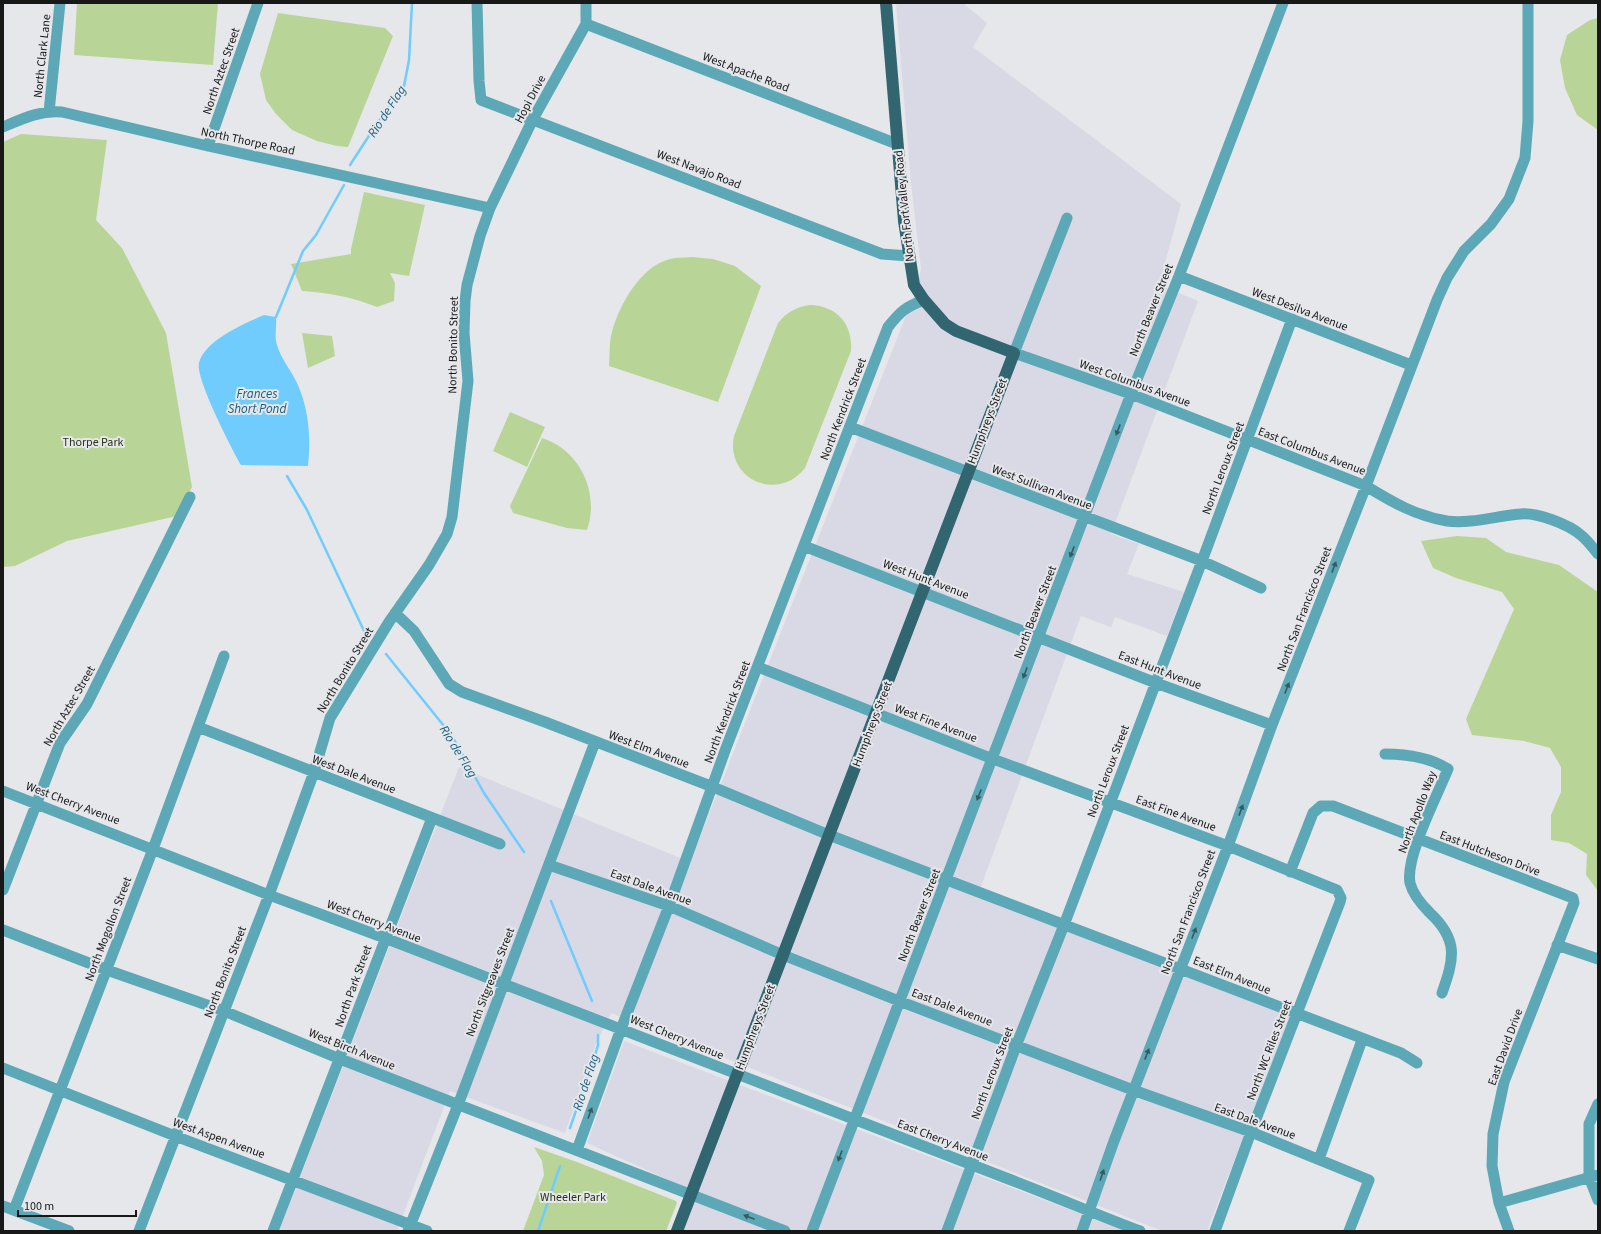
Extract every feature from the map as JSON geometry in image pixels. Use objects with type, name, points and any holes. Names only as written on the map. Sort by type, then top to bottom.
[{"type":"main road","name":"North Fort Valley Road","points":[[886,3],[904,221],[914,285],[924,300],[945,324],[956,331],[1014,353]]},
{"type":"main road","name":"Humphreys Street","points":[[677,1231],[967,472],[1014,353]]},
{"type":"street","name":"North Clark Lane","points":[[49,112],[60,3]]},
{"type":"street","name":"North Aztec Street","points":[[208,146],[258,3]]},
{"type":"street","name":"West Navajo Road","points":[[477,3],[479,81],[481,100],[882,254],[909,256]]},
{"type":"street","name":"Hopi Drive","points":[[490,208],[533,119],[586,24],[586,3]]},
{"type":"street","name":"North Beaver Street","points":[[812,1231],[853,1120],[993,759],[1131,394],[1179,276],[1283,3]]},
{"type":"street","name":"North San Francisco Street","points":[[1082,1231],[1133,1090],[1228,846],[1272,725],[1447,278],[1464,251],[1490,224],[1509,199],[1525,158],[1528,121],[1528,3]]},
{"type":"street","name":"West Apache Road","points":[[586,24],[897,144]]},
{"type":"street","name":"North Thorpe Road","points":[[3,127],[29,116],[49,112],[69,114],[490,208]]},
{"type":"street","name":"North Bonito Street","points":[[139,1231],[269,895],[314,772],[330,718],[395,613],[429,565],[447,534],[452,516],[468,381],[464,334],[467,285],[480,236],[490,208]]},
{"type":"street","name":"Humphreys Street","points":[[1014,353],[1067,218]]},
{"type":"street","name":"West Desilva Avenue","points":[[1179,276],[1412,365]]},
{"type":"street","name":"North Kendrick Street","points":[[577,1150],[621,1029],[888,327],[907,306],[924,300]]},
{"type":"street","name":"North Leroux Street","points":[[947,1231],[1016,1046],[1064,925],[1156,683],[1292,320]]},
{"type":"street","name":"West Columbus Avenue","points":[[1014,353],[1131,394],[1247,440]]},
{"type":"street","name":"West Sullivan Avenue","points":[[850,427],[1202,561],[1261,588]]},
{"type":"street","name":"East Columbus Avenue","points":[[1247,440],[1366,486],[1397,505],[1422,515],[1447,521],[1477,520],[1531,514],[1558,522],[1581,535],[1598,554]]},
{"type":"street","name":"North Aztec Street","points":[[3,890],[60,743],[87,704],[190,497]]},
{"type":"street","name":"West Hunt Avenue","points":[[804,546],[1039,637]]},
{"type":"street","name":"West Elm Avenue","points":[[395,613],[414,631],[448,684],[462,692],[545,722],[713,787],[829,835],[946,879]]},
{"type":"street","name":"East Hunt Avenue","points":[[1039,637],[1156,683],[1272,725]]},
{"type":"street","name":"North Mogollon Street","points":[[8,1208],[59,1090],[107,970],[224,656]]},
{"type":"street","name":"West Fine Avenue","points":[[758,667],[993,759]]},
{"type":"street","name":"West Dale Avenue","points":[[198,727],[500,844]]},
{"type":"street","name":"North Sitgreaves Street","points":[[409,1228],[458,1105],[595,742]]},
{"type":"street","name":"North Apollo Way","points":[[1385,754],[1403,754],[1414,756],[1441,764],[1448,769],[1418,839],[1410,867],[1410,884],[1420,904],[1442,925],[1451,945],[1450,968],[1442,993]]},
{"type":"street","name":"East Fine Avenue","points":[[993,759],[1228,846],[1337,890],[1341,898],[1340,902]]},
{"type":"street","name":"West Cherry Avenue","points":[[3,791],[737,1075]]},
{"type":"street","name":"East Hutcheson Drive","points":[[1290,872],[1313,813],[1321,806],[1332,806],[1573,898],[1574,903],[1558,945]]},
{"type":"street","name":"North Park Street","points":[[274,1231],[432,818]]},
{"type":"street","name":"East Dale Avenue","points":[[549,865],[668,906],[783,955],[899,1001],[1133,1090],[1251,1132],[1369,1180],[1349,1231]]},
{"type":"street","name":"East Elm Avenue","points":[[946,879],[1180,968],[1362,1040],[1401,1053],[1418,1063]]},
{"type":"street","name":"North WC Riles Street","points":[[1215,1231],[1251,1132],[1340,902]]},
{"type":"street","name":"West Birch Avenue","points":[[3,930],[107,970],[224,1011],[340,1059],[785,1231]]},
{"type":"street","points":[[1558,945],[1598,959]]},
{"type":"street","name":"East David Drive","points":[[1509,1231],[1499,1203],[1492,1166],[1493,1134],[1502,1090],[1558,945]]},
{"type":"street","points":[[1319,1159],[1362,1040]]},
{"type":"street","name":"West Aspen Avenue","points":[[3,1068],[175,1136],[293,1179],[409,1228],[427,1231]]},
{"type":"street","name":"East Cherry Avenue","points":[[737,1075],[1140,1231]]},
{"type":"street","points":[[1598,1104],[1589,1124],[1598,1200]]},
{"type":"street","points":[[1499,1203],[1594,1176]]},
{"type":"street","points":[[8,1208],[69,1231]]},
{"type":"shaded area","points":[[896,3],[963,3],[987,23],[973,47],[1181,204],[1159,285],[1198,301],[1111,534],[1139,544],[1127,574],[1184,592],[1167,636],[1115,617],[1111,627],[1081,616],[977,897],[1290,1016],[1207,1231],[1162,1231],[611,1013],[595,1046],[565,1133],[450,1091],[397,1231],[279,1231],[459,767],[690,862],[917,288],[921,269],[911,183]]},
{"type":"shaded area","points":[[624,1041],[1126,1231],[681,1231],[695,1192],[587,1143]]},
{"type":"green space","points":[[77,3],[218,3],[213,65],[74,55]]},
{"type":"green space","points":[[278,13],[385,28],[393,36],[348,147],[317,141],[292,130],[276,114],[266,100],[260,74]]},
{"type":"green space","points":[[1598,18],[1598,130],[1577,115],[1565,88],[1560,60],[1567,35],[1590,20]]},
{"type":"green space","name":"Thorpe Park","points":[[21,134],[107,140],[96,220],[122,248],[166,333],[192,487],[177,516],[67,541],[15,566],[3,567],[3,142]]},
{"type":"green space","points":[[364,192],[425,205],[409,276],[390,273],[395,283],[394,301],[377,307],[341,296],[302,291],[291,264],[351,254]]},
{"type":"green space","points":[[692,257],[713,259],[735,266],[761,286],[718,402],[609,366],[611,336],[615,321],[633,288],[641,278],[659,263],[673,258]]},
{"type":"green space","points":[[810,305],[828,309],[841,318],[849,333],[851,351],[805,468],[794,478],[781,484],[768,485],[756,481],[745,474],[738,464],[733,451],[734,436],[778,323],[792,311],[800,307]]},
{"type":"green space","points":[[302,333],[332,336],[335,356],[308,368]]},
{"type":"green space","points":[[510,412],[545,427],[527,467],[493,451]]},
{"type":"green space","points":[[542,438],[567,452],[584,475],[591,502],[587,530],[567,528],[513,513],[510,506]]},
{"type":"green space","points":[[1457,536],[1486,538],[1506,552],[1559,565],[1598,592],[1598,891],[1586,875],[1587,854],[1569,843],[1551,840],[1551,815],[1561,792],[1561,767],[1550,748],[1524,741],[1472,735],[1466,719],[1514,609],[1502,592],[1456,578],[1433,568],[1421,541]]},
{"type":"green space","name":"Wheeler Park","points":[[534,1147],[577,1162],[676,1201],[677,1203],[666,1231],[523,1231],[544,1175],[542,1161]]},
{"type":"water","name":"Frances Short Pond","points":[[264,315],[276,317],[277,345],[297,383],[307,413],[309,434],[308,466],[241,465],[215,414],[199,371],[199,363],[203,355],[217,340],[236,328]]},
{"type":"waterway","name":"Rio de Flag","points":[[350,165],[404,86],[409,60],[412,3]]},
{"type":"waterway","name":"Rio de Flag","points":[[276,317],[303,251],[316,235],[344,185]]},
{"type":"waterway","name":"Rio de Flag","points":[[287,476],[307,510],[365,633]]},
{"type":"waterway","name":"Rio de Flag","points":[[386,654],[452,736],[484,793],[524,852]]},
{"type":"waterway","name":"Rio de Flag","points":[[551,901],[592,1001]]},
{"type":"waterway","name":"Rio de Flag","points":[[570,1128],[595,1055],[598,1045],[598,1035]]},
{"type":"waterway","name":"Rio de Flag","points":[[538,1231],[560,1166]]}]
